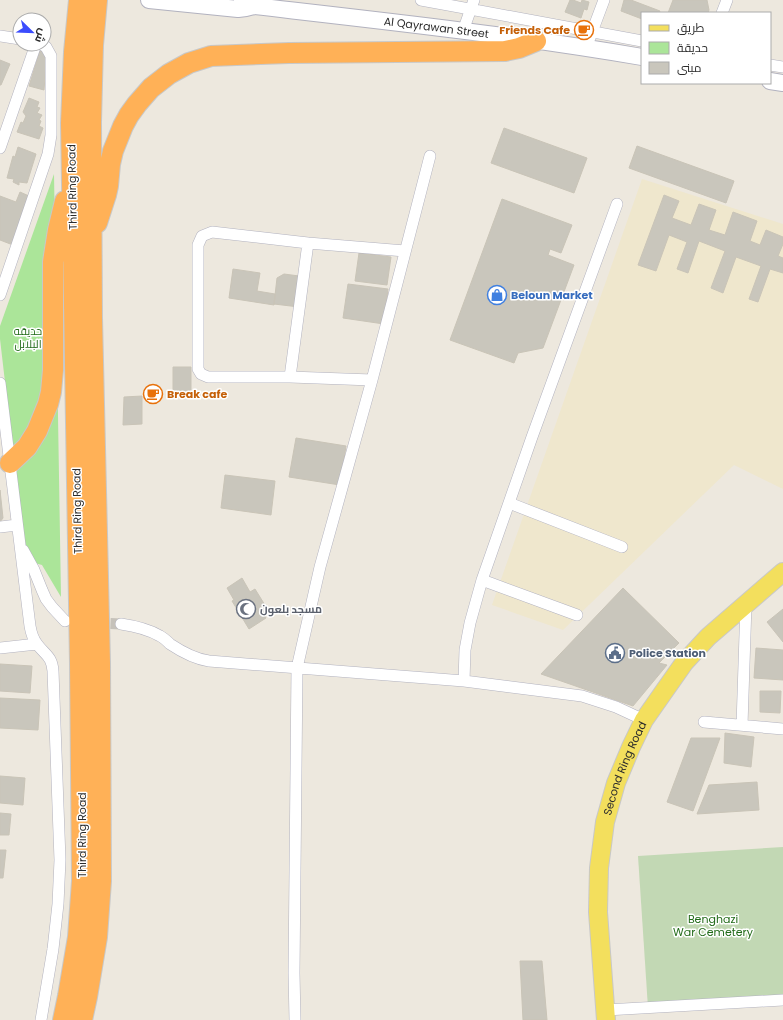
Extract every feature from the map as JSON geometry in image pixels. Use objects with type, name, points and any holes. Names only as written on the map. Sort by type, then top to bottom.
[{"type":"highway","name":"Third Ring Road","points":[[63,1020],[77,944],[82,881],[71,123],[74,52],[79,0]]},
{"type":"highway","name":"Third Ring Road","points":[[82,1020],[97,937],[101,881],[100,663],[92,326],[91,122],[93,45],[97,0]]},
{"type":"highway","points":[[92,234],[106,195],[113,151],[120,132],[129,115],[151,88],[169,74],[190,63],[212,56],[289,53],[505,51],[519,48],[536,41]]},
{"type":"highway","points":[[6,456],[27,447],[37,431],[46,409],[54,370],[53,262],[60,219],[72,182]]},
{"type":"main road","name":"Al Qayrawan Street","points":[[149,0],[238,9],[246,8],[248,3],[536,41],[641,57]]},
{"type":"main road","points":[[771,81],[783,83]]},
{"type":"main road","name":"Second Ring Road","points":[[606,1015],[598,912],[599,868],[604,822],[616,783],[644,720],[684,663],[708,638],[783,572]]},
{"type":"street","points":[[421,0],[472,5],[592,32],[641,41]]},
{"type":"street","points":[[586,48],[604,0]]},
{"type":"street","points":[[722,12],[727,0]]},
{"type":"street","points":[[463,31],[472,5]]},
{"type":"street","points":[[0,36],[12,38]]},
{"type":"street","points":[[0,148],[33,52]]},
{"type":"street","points":[[0,295],[48,154],[51,135],[51,56],[49,52]]},
{"type":"street","points":[[771,65],[783,67]]},
{"type":"street","points":[[295,1020],[294,973],[297,668],[320,568],[372,380],[430,156]]},
{"type":"street","points":[[464,681],[466,650],[470,623],[482,580],[617,204]]},
{"type":"street","points":[[372,380],[290,377],[208,377],[201,374],[198,369],[198,245],[202,236],[212,232],[405,251]]},
{"type":"street","points":[[290,377],[308,242]]},
{"type":"street","points":[[0,383],[6,456],[20,544],[30,626],[33,638],[47,654],[53,671],[60,860],[58,904],[53,948],[41,1020]]},
{"type":"street","points":[[509,503],[622,547]]},
{"type":"street","points":[[0,527],[17,525]]},
{"type":"street","points":[[20,544],[34,570],[46,599],[65,621]]},
{"type":"street","points":[[482,580],[577,615]]},
{"type":"street","points":[[742,725],[746,604]]},
{"type":"street","points":[[121,624],[152,632],[162,637],[179,650],[199,659],[464,681],[582,696],[616,707],[644,720]]},
{"type":"street","points":[[0,648],[37,644]]},
{"type":"street","points":[[704,722],[783,729]]},
{"type":"street","points":[[606,1015],[783,1000]]},
{"type":"shaded area","points":[[642,179],[783,224],[783,489],[734,465],[563,630],[492,605]]},
{"type":"green space","name":"حديقه البلابل","points":[[54,174],[61,597],[42,565],[27,561],[0,339],[0,326]]},
{"type":"green space","name":"Benghazi War Cemetery","points":[[783,847],[783,1001],[648,1008],[638,856]]},
{"type":"building","points":[[570,0],[581,3],[582,0],[589,2],[587,10],[584,9],[581,18],[565,12]]},
{"type":"building","points":[[624,0],[631,0],[660,11],[641,12],[641,19],[621,11]]},
{"type":"building","points":[[673,0],[707,0],[709,10],[708,12],[668,12]]},
{"type":"building","points":[[40,52],[47,53],[44,90],[29,86]]},
{"type":"building","points":[[0,60],[10,64],[1,85],[0,85]]},
{"type":"building","points":[[29,98],[39,102],[37,107],[40,108],[37,113],[42,115],[39,120],[41,121],[39,126],[43,128],[39,139],[17,132],[21,122],[23,123],[26,116],[23,112]]},
{"type":"building","points":[[504,128],[587,158],[574,193],[491,163]]},
{"type":"building","points":[[637,146],[734,181],[726,203],[629,168]]},
{"type":"building","points":[[18,147],[36,154],[27,183],[19,182],[19,185],[13,182],[14,179],[7,178],[13,156],[15,157]]},
{"type":"building","points":[[20,192],[29,196],[13,245],[0,240],[0,196],[16,202]]},
{"type":"building","points":[[664,195],[679,201],[672,218],[691,225],[699,204],[716,210],[709,230],[725,235],[733,212],[757,221],[750,241],[760,245],[766,230],[783,237],[783,244],[778,256],[783,258],[783,273],[770,269],[758,302],[749,299],[761,266],[736,257],[723,293],[711,288],[725,251],[699,241],[688,273],[677,269],[687,242],[669,235],[656,271],[638,265]]},
{"type":"building","points":[[502,199],[572,225],[561,253],[550,249],[548,255],[574,265],[543,348],[518,353],[514,363],[450,340]]},
{"type":"building","points":[[359,253],[391,257],[387,285],[355,281]]},
{"type":"building","points":[[233,269],[260,273],[257,291],[275,294],[274,305],[229,298]]},
{"type":"building","points":[[284,274],[299,276],[299,307],[274,304],[277,278]]},
{"type":"building","points":[[348,284],[388,289],[384,324],[343,318]]},
{"type":"building","points":[[173,367],[191,367],[191,394],[173,393]]},
{"type":"building","points":[[142,396],[142,424],[123,425],[124,397]]},
{"type":"building","points":[[296,438],[346,446],[340,485],[289,477]]},
{"type":"building","points":[[225,475],[275,481],[271,515],[221,508]]},
{"type":"building","points":[[0,490],[3,518],[0,522]]},
{"type":"building","points":[[242,578],[250,592],[255,589],[268,610],[263,613],[266,618],[249,629],[232,601],[234,600],[227,588]]},
{"type":"building","name":"Police Station","points":[[623,588],[679,643],[659,663],[667,665],[633,706],[541,674]]},
{"type":"building","points":[[783,609],[783,642],[767,622]]},
{"type":"building","points":[[756,648],[783,650],[783,680],[754,678]]},
{"type":"building","points":[[0,664],[32,666],[30,693],[0,691]]},
{"type":"building","points":[[760,691],[781,691],[780,713],[760,712]]},
{"type":"building","points":[[0,698],[40,700],[38,730],[0,728]]},
{"type":"building","points":[[725,733],[754,737],[751,767],[724,763]]},
{"type":"building","points":[[691,738],[720,738],[693,811],[667,802]]},
{"type":"building","points":[[0,776],[25,778],[23,805],[0,803]]},
{"type":"building","points":[[757,782],[759,810],[697,814],[709,785]]},
{"type":"building","points":[[0,813],[11,814],[9,835],[0,835]]},
{"type":"building","points":[[0,850],[6,850],[3,878],[0,878]]},
{"type":"building","points":[[520,961],[542,961],[547,1020],[523,1020]]},
{"type":"tunnel","points":[[94,623],[121,624]]},
{"type":"place","name":"Friends Cafe","points":[[584,30]]},
{"type":"place","name":"Beloun Market","points":[[497,295]]},
{"type":"place","name":"Break cafe","points":[[153,394]]},
{"type":"place","name":"مسجد بلعون","points":[[246,609]]},
{"type":"place","name":"Police Station","points":[[615,653]]}]
